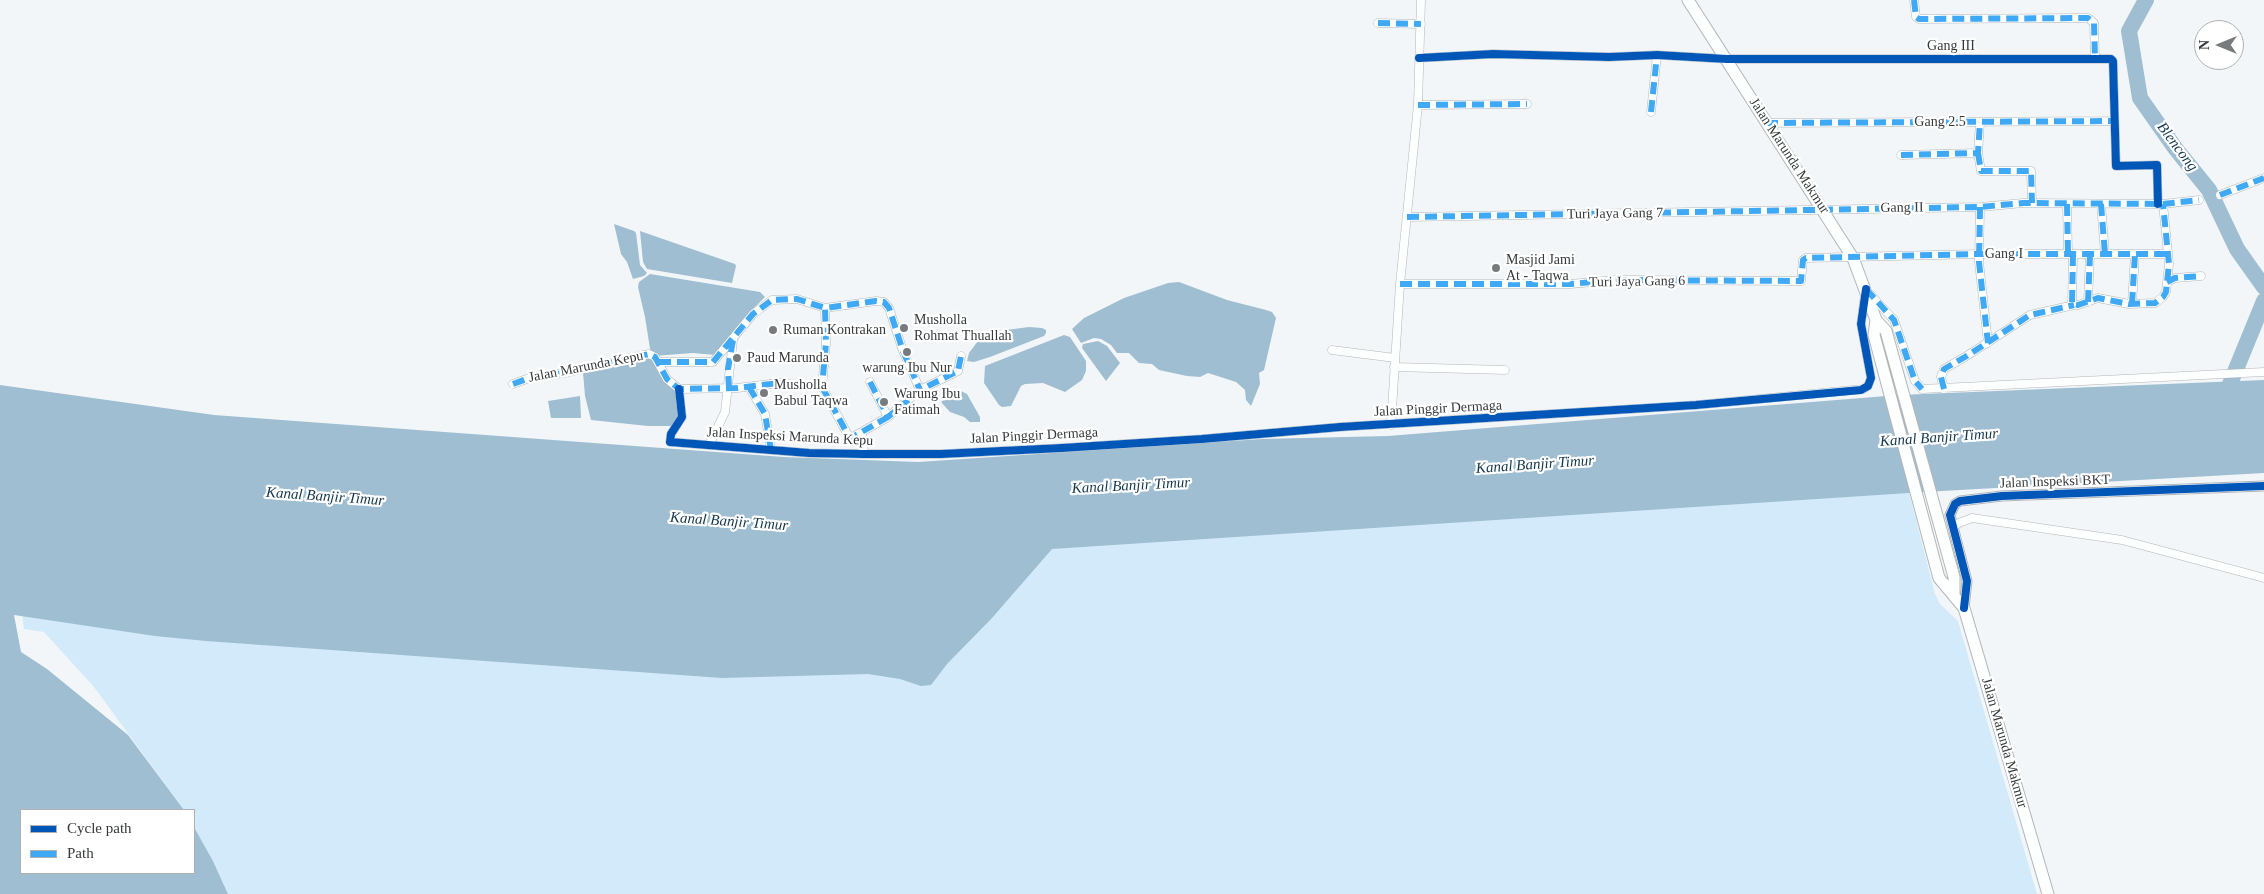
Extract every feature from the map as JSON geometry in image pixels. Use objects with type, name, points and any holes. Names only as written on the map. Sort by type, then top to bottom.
[{"type":"main road","name":"Jalan Marunda Makmur","points":[[1688,0],[1854,258],[1876,320],[1874,335],[1939,578],[1964,608],[2048,894]]},
{"type":"main road","name":"Jalan Marunda Makmur","points":[[1876,320],[1886,330],[1902,383],[1954,577],[1954,596]]},
{"type":"street","points":[[1391,424],[1400,284],[1418,104],[1421,0]]},
{"type":"street","points":[[1914,0],[1916,18],[1919,19],[2089,19],[2094,23],[2095,58]]},
{"type":"street","points":[[1378,23],[1421,24]]},
{"type":"street","name":"Gang III","points":[[1419,58],[1492,54],[1609,57],[1657,55],[1727,59],[2095,58],[2113,60],[2114,121]]},
{"type":"street","points":[[1651,112],[1657,55]]},
{"type":"street","points":[[1418,104],[1527,104]]},
{"type":"street","points":[[1944,389],[1941,377],[1944,369],[2030,315],[2103,298],[2132,304],[2155,303],[2166,292],[2168,254],[2157,165],[2116,166],[2114,121]]},
{"type":"street","name":"Gang 2.5","points":[[1766,123],[2114,121]]},
{"type":"street","points":[[1980,122],[1978,153],[1981,171],[2031,171],[2032,203]]},
{"type":"street","points":[[1901,155],[1978,153]]},
{"type":"street","points":[[2220,195],[2264,178]]},
{"type":"street","name":"Gang II","points":[[1823,210],[1980,207],[2032,203],[2161,204],[2199,200]]},
{"type":"street","points":[[2067,204],[2071,254],[2070,300],[2074,305]]},
{"type":"street","points":[[2102,204],[2105,254]]},
{"type":"street","points":[[1980,207],[1979,254],[1988,343]]},
{"type":"street","name":"Turi Jaya Gang 7","points":[[1407,216],[1823,210]]},
{"type":"street","name":"Gang I","points":[[1854,258],[1979,254],[2168,254]]},
{"type":"street","points":[[2088,302],[2090,254]]},
{"type":"street","points":[[2132,304],[2135,254]]},
{"type":"street","name":"Turi Jaya Gang 6","points":[[1400,284],[1570,284],[1616,280],[1801,281],[1804,258],[1854,258]]},
{"type":"street","points":[[2167,282],[2175,278],[2201,276]]},
{"type":"street","points":[[1866,289],[1894,320],[1918,385],[1922,389],[2212,373],[2264,372]]},
{"type":"street","name":"Jalan Pinggir Dermaga","points":[[910,455],[1156,442],[1340,426],[1696,405],[1861,390],[1868,386],[1871,378],[1861,324],[1866,289]]},
{"type":"street","points":[[658,362],[713,362],[754,314],[772,300],[797,299],[825,308],[868,302],[884,302],[889,308],[902,351],[920,390]]},
{"type":"street","points":[[825,308],[826,343],[822,387],[848,435],[853,438],[888,417],[920,390],[958,371],[961,356]]},
{"type":"street","points":[[710,445],[724,415],[729,388],[728,370],[733,340]]},
{"type":"street","points":[[1332,350],[1394,358]]},
{"type":"street","name":"Jalan Marunda Kepu","points":[[513,384],[532,377],[649,354],[655,357],[667,379],[679,389]]},
{"type":"street","points":[[1394,368],[1505,370]]},
{"type":"street","points":[[870,382],[888,417]]},
{"type":"street","points":[[679,389],[749,387],[779,383],[822,387]]},
{"type":"street","points":[[749,387],[764,409],[771,450]]},
{"type":"street","name":"Jalan Inspeksi Marunda Kepu","points":[[679,389],[682,417],[671,434],[670,442],[771,450],[910,455]]},
{"type":"street","points":[[862,433],[864,454]]},
{"type":"street","name":"Jalan Inspeksi BKT","points":[[1964,608],[1967,581],[1950,516],[1952,509],[1960,501],[1966,499],[2264,486]]},
{"type":"street","points":[[1953,527],[1972,518],[2122,540],[2264,578]]},
{"type":"shaded area","points":[[1908,488],[1935,594],[1940,604],[1958,621],[2037,894],[228,894],[213,861],[195,829],[195,809],[183,809],[94,687],[44,632],[24,629],[22,613]]},
{"type":"water","points":[[614,224],[636,233],[640,265],[647,273],[644,276],[633,279],[627,262],[621,254]]},
{"type":"water","points":[[640,231],[735,264],[732,283],[647,269],[643,262]]},
{"type":"water","points":[[650,274],[760,292],[765,297],[745,317],[715,355],[693,353],[654,356],[651,355],[638,287],[639,282]]},
{"type":"water","points":[[1179,282],[1227,300],[1272,312],[1276,318],[1264,370],[1259,373],[1260,384],[1251,406],[1246,400],[1245,390],[1236,382],[1208,373],[1200,377],[1159,370],[1152,364],[1139,363],[1129,353],[1117,353],[1111,345],[1101,339],[1094,338],[1081,343],[1072,329],[1084,318],[1124,298],[1168,283]]},
{"type":"water","points":[[1029,327],[1042,328],[1046,330],[1046,333],[1044,336],[990,357],[974,362],[967,361],[969,353],[984,333]]},
{"type":"water","points":[[1064,335],[1070,337],[1086,361],[1086,371],[1082,380],[1065,392],[1043,383],[1025,384],[1021,386],[1011,406],[1002,407],[999,405],[984,383],[985,366]]},
{"type":"water","points":[[1098,341],[1107,346],[1120,363],[1106,381],[1082,348],[1083,344]]},
{"type":"water","points":[[649,355],[676,390],[680,416],[675,423],[671,426],[648,426],[591,420],[585,396],[583,372]]},
{"type":"water","name":"Kanal Banjir Timur","points":[[2264,380],[2264,473],[1924,492],[1052,549],[992,618],[947,664],[931,685],[921,686],[900,679],[868,674],[722,678],[206,641],[155,636],[14,615],[21,652],[47,669],[128,735],[183,809],[20,809],[20,874],[195,874],[195,829],[213,861],[228,894],[0,894],[0,385],[214,415],[784,457],[918,462],[1262,439],[1388,436],[1899,395]]},
{"type":"water","points":[[959,390],[967,394],[980,417],[980,422],[970,422],[964,417],[950,412],[941,402]]},
{"type":"water","points":[[580,396],[581,418],[551,418],[548,401]]},
{"type":"waterway","name":"Blencong","points":[[2146,0],[2129,31],[2140,98],[2175,148],[2209,190],[2237,249],[2264,287]]},
{"type":"waterway","points":[[2223,401],[2264,301]]},
{"type":"marked path","points":[[1914,0],[1916,17],[1919,19],[2088,18],[2094,23],[2095,58]]},
{"type":"marked path","points":[[1378,23],[1421,24]]},
{"type":"marked path","points":[[1651,112],[1657,55]]},
{"type":"marked path","points":[[1418,105],[1527,104]]},
{"type":"marked path","points":[[1766,123],[2114,121]]},
{"type":"marked path","points":[[1901,155],[1978,153],[1980,122]]},
{"type":"marked path","points":[[1978,153],[1981,171],[2031,171],[2032,203]]},
{"type":"marked path","points":[[2220,195],[2264,178]]},
{"type":"marked path","points":[[1407,217],[1980,207],[2023,203],[2163,204],[2199,200]]},
{"type":"marked path","points":[[2067,204],[2068,254]]},
{"type":"marked path","points":[[2101,204],[2105,254]]},
{"type":"marked path","points":[[2073,254],[2072,304],[2078,305],[2098,298],[2129,304],[2155,303],[2166,292],[2169,264],[2163,204]]},
{"type":"marked path","points":[[1980,207],[1979,262],[1988,343]]},
{"type":"marked path","points":[[1400,284],[1570,284],[1616,280],[1801,281],[1803,260],[1806,258],[1979,254],[2168,254]]},
{"type":"marked path","points":[[2088,302],[2090,254]]},
{"type":"marked path","points":[[2132,304],[2135,254]]},
{"type":"marked path","points":[[2167,282],[2175,278],[2201,276]]},
{"type":"marked path","points":[[1866,289],[1894,320],[1915,381],[1922,389]]},
{"type":"marked path","points":[[659,362],[713,362],[753,314],[772,300],[797,299],[825,308]]},
{"type":"marked path","points":[[513,384],[532,377],[564,373],[649,354],[655,357],[667,379],[679,389],[737,388],[779,383],[822,387],[826,343],[825,308],[876,301],[884,302],[889,308],[903,351],[920,390]]},
{"type":"marked path","points":[[1944,389],[1941,377],[1944,369],[2030,315],[2074,305]]},
{"type":"marked path","points":[[729,388],[728,369],[733,340]]},
{"type":"marked path","points":[[870,382],[888,417],[920,390],[958,371],[961,356]]},
{"type":"marked path","points":[[749,387],[765,414],[771,450]]},
{"type":"marked path","points":[[822,387],[851,438],[888,417]]},
{"type":"cycle path","points":[[1419,58],[1493,54],[1609,57],[1657,55],[1727,59],[2111,59],[2113,61],[2116,166],[2157,165],[2158,204]]},
{"type":"cycle path","points":[[679,389],[682,417],[671,434],[670,442],[809,453],[864,454],[941,454],[1062,448],[1202,439],[1340,427],[1696,405],[1861,390],[1868,386],[1871,378],[1861,324],[1866,289]]},
{"type":"cycle path","points":[[1964,608],[1967,581],[1950,515],[1955,504],[1960,501],[2002,496],[2264,486]]},
{"type":"place","name":"Masjid Jami At - Taqwa","points":[[1496,268]]},
{"type":"place","name":"Musholla Rohmat Thuallah","points":[[904,328]]},
{"type":"place","name":"Ruman Kontrakan","points":[[773,330]]},
{"type":"place","name":"warung Ibu Nur","points":[[907,352]]},
{"type":"place","name":"Paud Marunda","points":[[737,358]]},
{"type":"place","name":"Musholla Babul Taqwa","points":[[764,393]]},
{"type":"place","name":"Warung Ibu Fatimah","points":[[884,402]]}]
